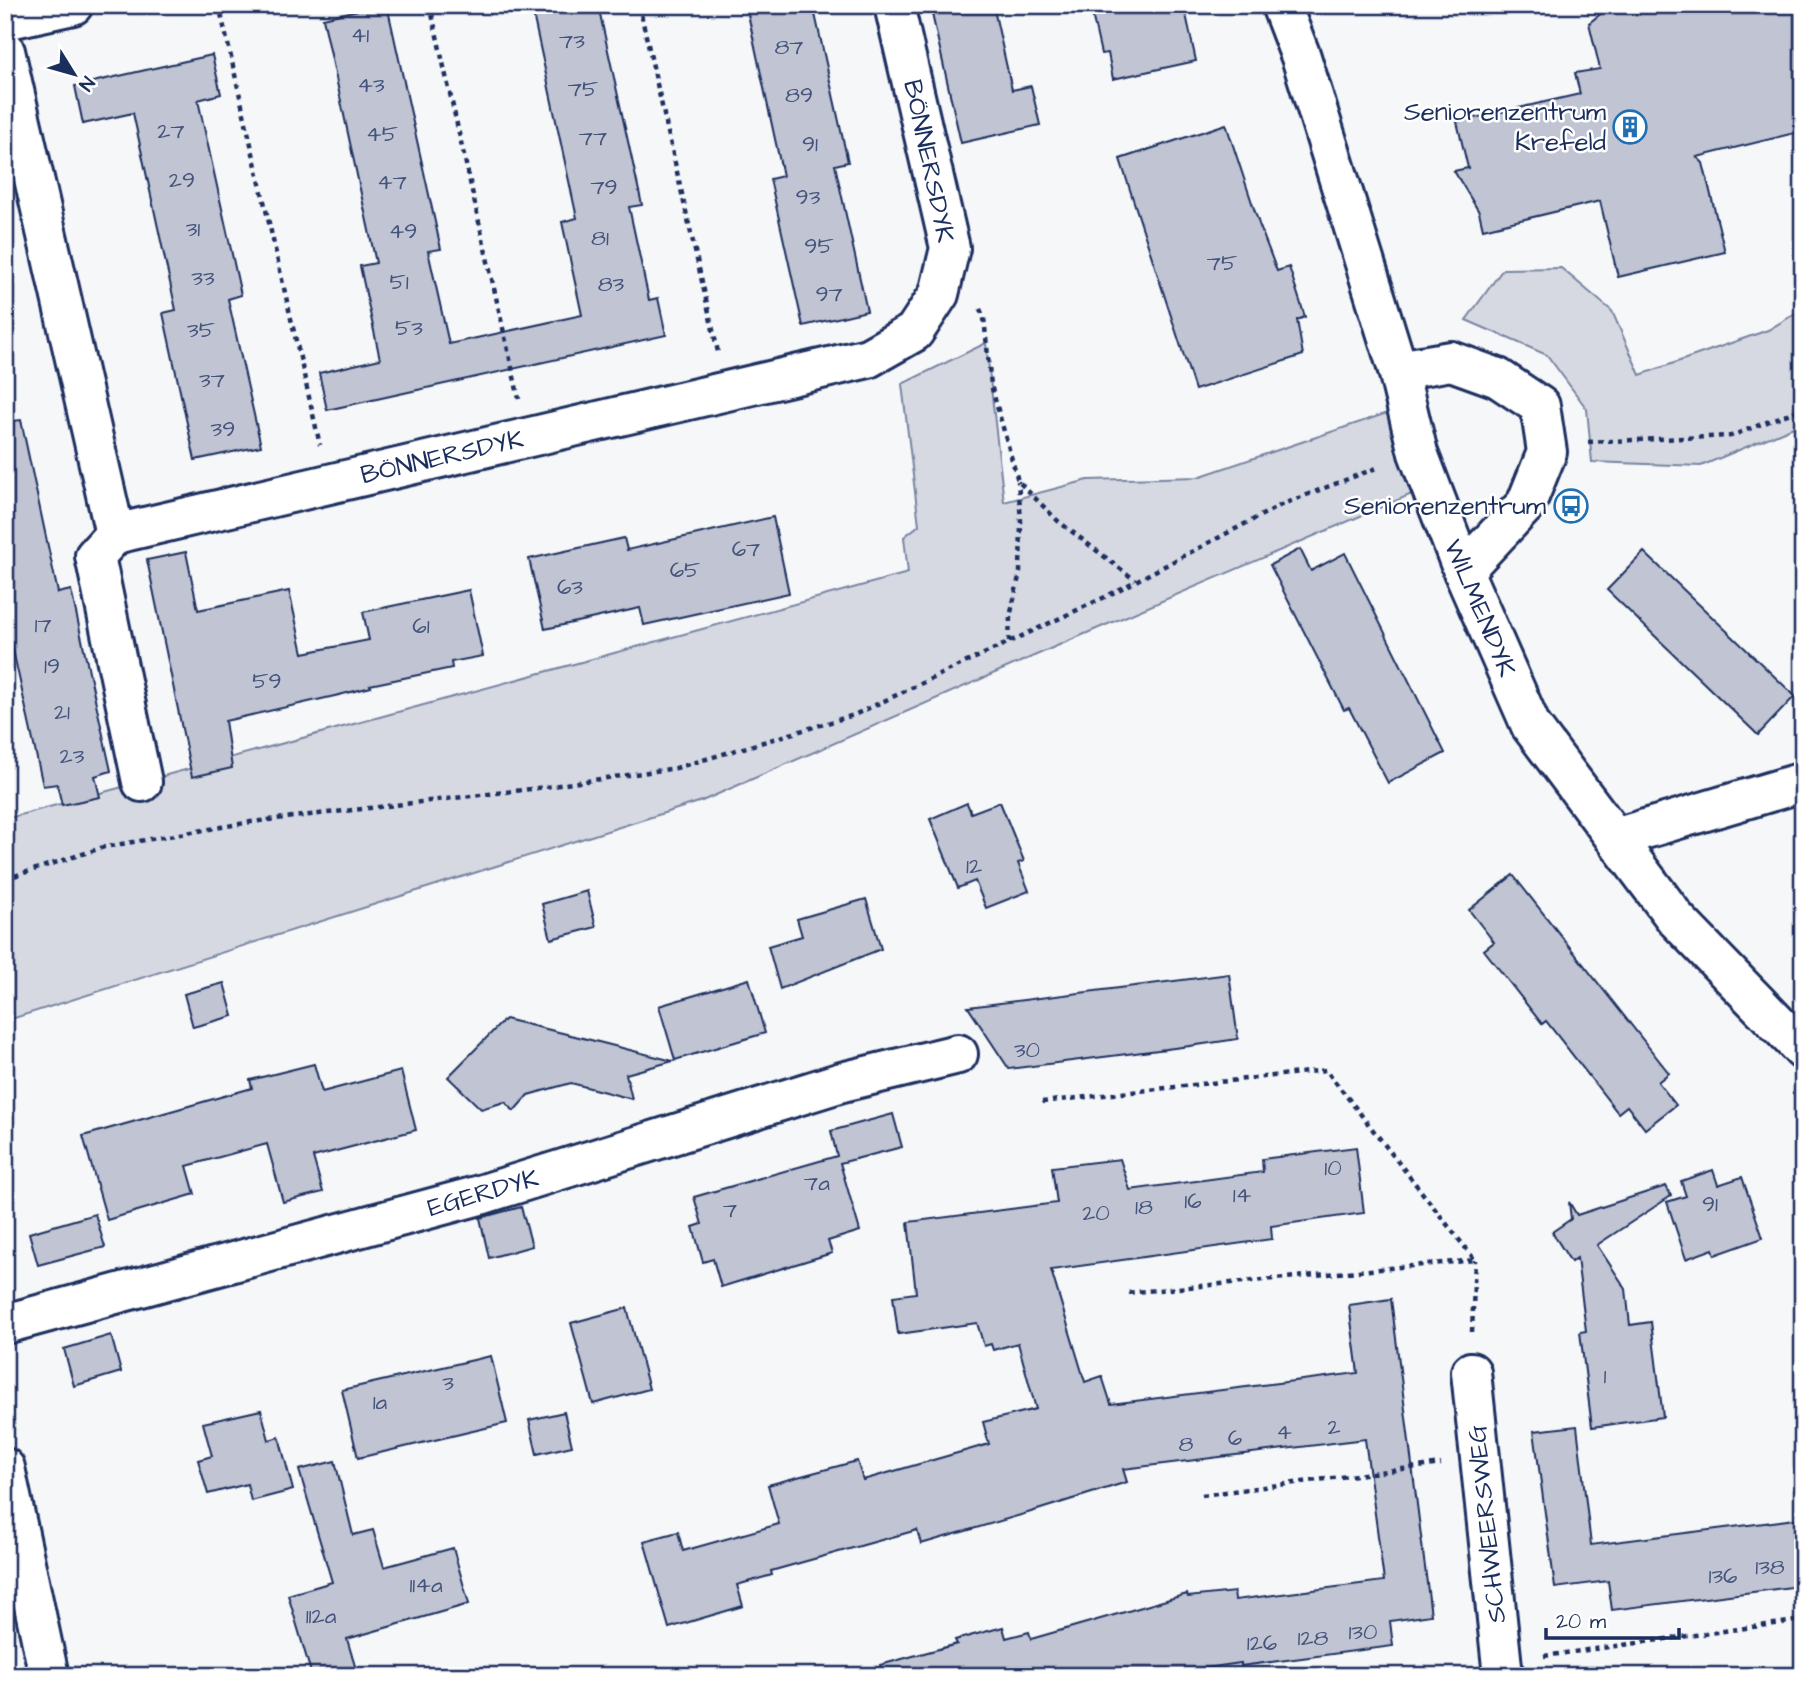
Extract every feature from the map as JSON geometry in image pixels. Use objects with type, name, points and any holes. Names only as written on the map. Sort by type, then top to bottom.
[{"type":"street","points":[[5,20],[73,5]]},
{"type":"street","name":"BÖNNERSDYK","points":[[115,534],[868,358],[914,332],[939,294],[950,248],[894,5]]},
{"type":"street","name":"WILMENDYK","points":[[1281,5],[1301,57],[1398,370],[1418,453],[1463,571],[1531,726],[1676,919],[1803,1050]]},
{"type":"street","points":[[5,51],[115,534],[95,556],[142,782]]},
{"type":"street","points":[[1398,370],[1451,361],[1498,378],[1540,406],[1547,452],[1526,504],[1463,571]]},
{"type":"street","points":[[1615,838],[1803,782]]},
{"type":"street","name":"EGERDYK","points":[[5,1324],[480,1195],[842,1082],[958,1054]]},
{"type":"street","name":"SCHWEERSWEG","points":[[1471,1372],[1502,1669]]},
{"type":"street","points":[[5,1468],[49,1676]]},
{"type":"path","points":[[219,5],[328,484]]},
{"type":"path","points":[[429,5],[528,437]]},
{"type":"path","points":[[639,5],[727,391]]},
{"type":"path","points":[[978,306],[984,318],[991,385],[1018,481],[1021,521],[1020,572],[1010,617],[1009,642]]},
{"type":"path","points":[[1547,452],[1590,442],[1731,436],[1803,408]]},
{"type":"path","points":[[5,879],[103,847],[224,827],[676,768],[855,715],[1105,597],[1283,504],[1418,453]]},
{"type":"path","points":[[1018,481],[1058,521],[1136,580]]},
{"type":"path","points":[[1042,1102],[1326,1070],[1475,1260],[1471,1372]]},
{"type":"path","points":[[1126,1293],[1475,1260]]},
{"type":"path","points":[[1202,1495],[1480,1459]]},
{"type":"path","points":[[1443,1676],[1502,1669],[1803,1620]]},
{"type":"shaded area","points":[[1561,268],[1612,311],[1640,375],[1768,330],[1803,309],[1803,423],[1701,466],[1592,462],[1587,409],[1547,355],[1466,320],[1503,269]]},
{"type":"shaded area","points":[[986,343],[1004,502],[1088,480],[1198,477],[1390,412],[1412,494],[702,801],[5,1021],[5,819],[908,573],[904,537],[919,525],[902,384]]},
{"type":"building","points":[[387,5],[441,249],[428,251],[449,344],[582,315],[562,222],[577,218],[531,5],[598,5],[642,205],[629,207],[649,300],[658,298],[666,335],[327,410],[319,373],[380,359],[360,266],[376,263],[323,18]]},
{"type":"building","points":[[746,5],[813,5],[848,162],[835,165],[867,311],[803,326],[770,179],[783,176]]},
{"type":"building","points":[[930,5],[993,5],[1012,90],[1031,86],[1040,125],[961,143]]},
{"type":"building","points":[[1090,5],[1184,5],[1196,61],[1113,79],[1108,53],[1101,54]]},
{"type":"building","name":"Seniorenzentrum Krefeld","points":[[1612,5],[1803,5],[1803,131],[1697,157],[1703,163],[1725,252],[1618,277],[1600,201],[1483,229],[1479,212],[1454,171],[1468,168],[1457,122],[1580,94],[1575,73],[1600,69],[1589,23]]},
{"type":"building","points":[[212,55],[221,94],[198,100],[241,295],[228,299],[261,446],[195,460],[163,313],[176,310],[133,113],[83,124],[75,86]]},
{"type":"building","points":[[1226,124],[1277,271],[1289,267],[1305,317],[1297,320],[1303,355],[1195,390],[1120,159]]},
{"type":"building","points":[[21,420],[58,593],[71,590],[111,771],[95,776],[100,797],[62,805],[57,784],[43,786],[5,614],[5,422]]},
{"type":"building","points":[[773,517],[789,593],[644,625],[640,608],[545,629],[529,559],[624,538],[627,550]]},
{"type":"building","points":[[1300,549],[1311,571],[1345,553],[1445,753],[1388,783],[1349,708],[1344,710],[1270,565]]},
{"type":"building","points":[[186,552],[198,610],[289,591],[303,653],[369,640],[363,612],[469,590],[483,656],[451,662],[452,668],[225,721],[232,768],[192,777],[147,560]]},
{"type":"building","points":[[1644,552],[1795,696],[1758,735],[1607,590]]},
{"type":"building","points":[[1000,802],[1024,861],[1018,863],[1029,891],[986,908],[975,881],[958,888],[930,819],[967,803],[971,813]]},
{"type":"building","points":[[1513,875],[1669,1073],[1658,1082],[1676,1105],[1645,1129],[1627,1106],[1618,1113],[1546,1021],[1542,1024],[1484,950],[1494,942],[1469,910]]},
{"type":"building","points":[[587,891],[596,927],[551,939],[542,904]]},
{"type":"building","points":[[866,899],[881,949],[780,989],[768,946],[802,936],[797,919]]},
{"type":"building","points":[[1229,974],[1238,1039],[1009,1069],[968,1007]]},
{"type":"building","points":[[749,979],[765,1033],[675,1060],[659,1006]]},
{"type":"building","points":[[224,983],[233,1016],[193,1027],[184,994]]},
{"type":"building","points":[[505,1019],[673,1061],[626,1074],[632,1099],[571,1083],[528,1095],[514,1111],[505,1102],[481,1109],[448,1077]]},
{"type":"building","points":[[314,1064],[322,1092],[401,1071],[416,1130],[313,1157],[323,1192],[283,1202],[267,1144],[187,1166],[195,1194],[107,1220],[83,1136],[252,1088],[250,1080]]},
{"type":"building","points":[[893,1114],[902,1147],[840,1163],[860,1231],[828,1241],[832,1253],[721,1287],[713,1259],[703,1262],[693,1227],[702,1224],[694,1197],[837,1156],[831,1131]]},
{"type":"building","points":[[1356,1147],[1364,1213],[1271,1226],[1272,1239],[1051,1270],[1085,1382],[1102,1376],[1111,1404],[1358,1373],[1349,1305],[1391,1299],[1431,1615],[1390,1621],[1393,1646],[1241,1666],[1241,1663],[1172,1676],[882,1676],[880,1665],[957,1644],[955,1640],[1003,1627],[1006,1638],[1029,1632],[1031,1639],[1187,1594],[1188,1597],[1234,1592],[1235,1600],[1384,1581],[1365,1439],[1123,1469],[1127,1482],[921,1544],[917,1530],[771,1571],[772,1575],[737,1585],[743,1606],[669,1628],[644,1541],[678,1532],[683,1551],[779,1524],[768,1485],[857,1461],[863,1480],[989,1444],[983,1422],[1036,1409],[1018,1343],[993,1350],[991,1344],[984,1346],[977,1323],[898,1334],[893,1296],[916,1293],[908,1222],[1057,1203],[1052,1167],[1120,1159],[1130,1190],[1263,1172],[1262,1159]]},
{"type":"building","points":[[1713,1170],[1718,1185],[1742,1177],[1763,1238],[1715,1255],[1713,1249],[1686,1259],[1667,1202],[1686,1196],[1681,1181]]},
{"type":"building","points":[[1666,1186],[1671,1196],[1597,1245],[1626,1289],[1630,1325],[1651,1322],[1663,1417],[1592,1427],[1580,1332],[1586,1331],[1577,1258],[1571,1262],[1552,1232],[1571,1219],[1569,1202],[1577,1215]]},
{"type":"building","points":[[521,1207],[532,1246],[489,1258],[480,1218]]},
{"type":"building","points":[[95,1214],[105,1247],[38,1265],[29,1233]]},
{"type":"building","points":[[627,1308],[649,1389],[593,1404],[571,1323]]},
{"type":"building","points":[[111,1335],[121,1372],[74,1386],[64,1349]]},
{"type":"building","points":[[491,1356],[507,1423],[358,1458],[342,1390]]},
{"type":"building","points":[[261,1410],[269,1440],[279,1437],[293,1490],[251,1501],[247,1484],[208,1494],[198,1460],[212,1456],[203,1423]]},
{"type":"building","points":[[564,1412],[572,1446],[537,1454],[529,1420]]},
{"type":"building","points":[[1577,1426],[1591,1545],[1803,1518],[1803,1576],[1799,1576],[1800,1586],[1612,1610],[1608,1581],[1555,1588],[1534,1431]]},
{"type":"building","points":[[335,1461],[353,1535],[373,1530],[384,1567],[453,1548],[469,1604],[347,1639],[358,1676],[312,1676],[288,1595],[332,1582],[299,1470]]},
{"type":"place","name":"Seniorenzentrum Krefeld","points":[[1630,127]]},
{"type":"place","name":"Seniorenzentrum","points":[[1571,506]]}]
